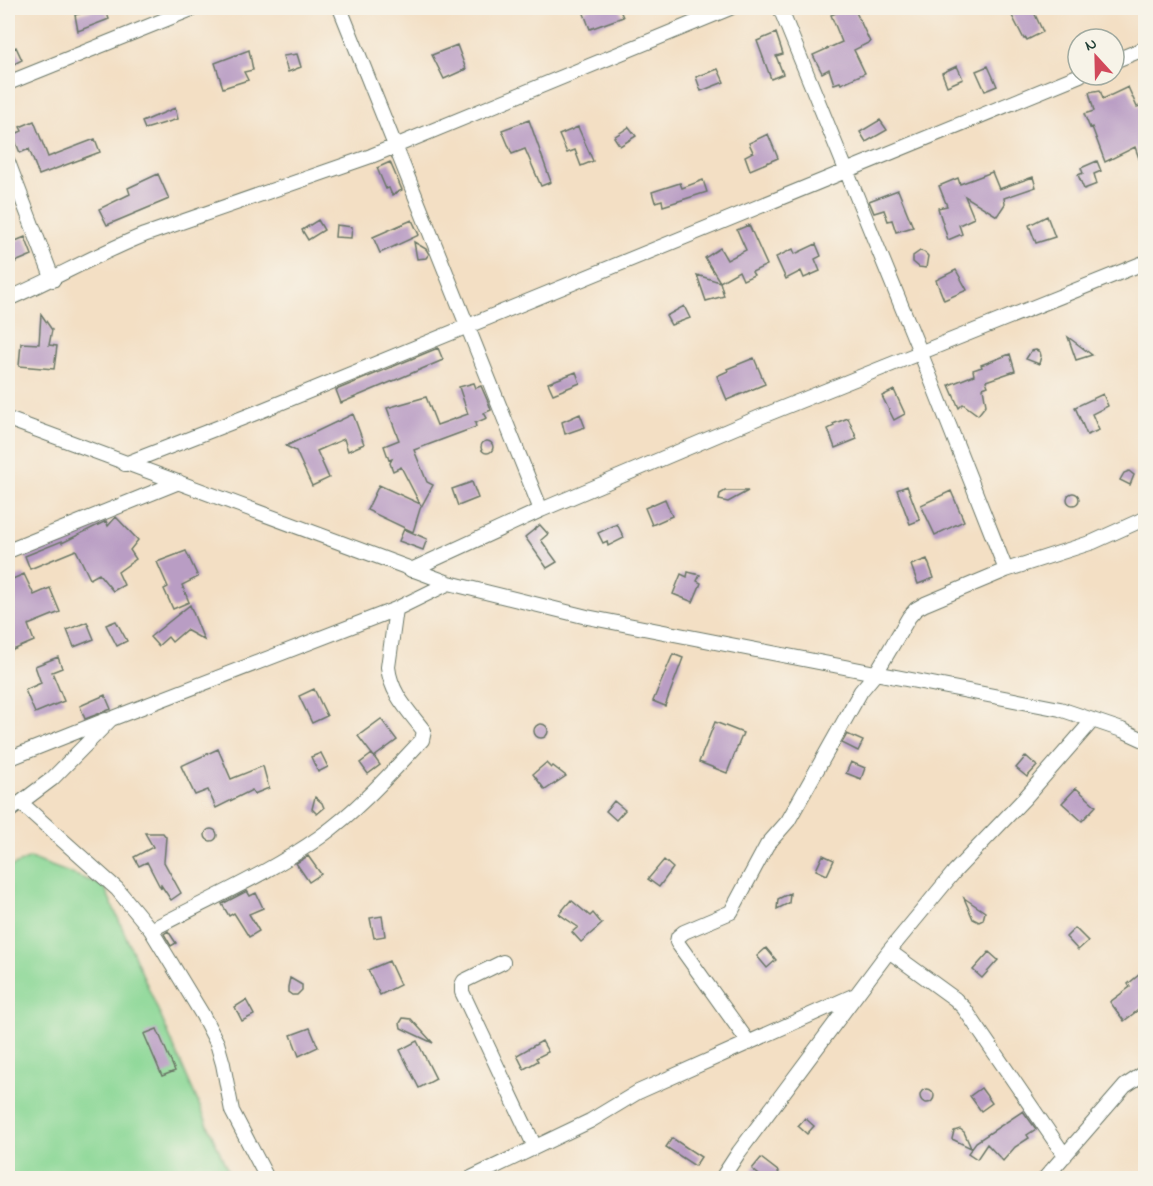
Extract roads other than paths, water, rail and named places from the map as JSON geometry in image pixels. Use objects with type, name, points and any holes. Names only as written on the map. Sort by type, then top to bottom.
[{"type":"street","points":[[8,83],[194,8]]},
{"type":"street","points":[[340,8],[541,510]]},
{"type":"street","points":[[8,299],[53,280],[108,250],[144,234],[339,168],[730,8]]},
{"type":"street","points":[[780,8],[1006,570]]},
{"type":"street","points":[[1126,56],[1146,48]]},
{"type":"street","points":[[125,464],[258,412],[1066,81]]},
{"type":"street","points":[[8,162],[53,280]]},
{"type":"street","points":[[411,570],[541,510],[760,417],[1146,262]]},
{"type":"street","points":[[8,419],[449,583],[586,617],[1060,709],[1146,741]]},
{"type":"street","points":[[8,551],[179,482]]},
{"type":"street","points":[[749,1043],[679,945],[678,937],[684,932],[731,912],[767,845],[788,821],[861,691],[876,673],[909,617],[916,609],[1006,570],[1093,542],[1146,518]]},
{"type":"street","points":[[8,759],[396,609],[449,583]]},
{"type":"street","points":[[151,930],[287,858],[321,836],[376,789],[422,740],[424,731],[399,700],[389,675],[388,667],[396,609]]},
{"type":"street","points":[[8,812],[52,779],[111,718]]},
{"type":"street","points":[[722,1179],[739,1152],[889,951],[955,871],[1024,799],[1093,720]]},
{"type":"street","points":[[21,803],[117,889],[151,930],[217,1043],[224,1064],[232,1111],[267,1179]]},
{"type":"street","points":[[889,951],[964,1008],[1065,1156]]},
{"type":"street","points":[[503,962],[464,981],[462,992],[535,1147]]},
{"type":"street","points":[[471,1179],[590,1121],[638,1092],[854,996]]},
{"type":"street","points":[[1045,1179],[1125,1086],[1146,1072]]}]
